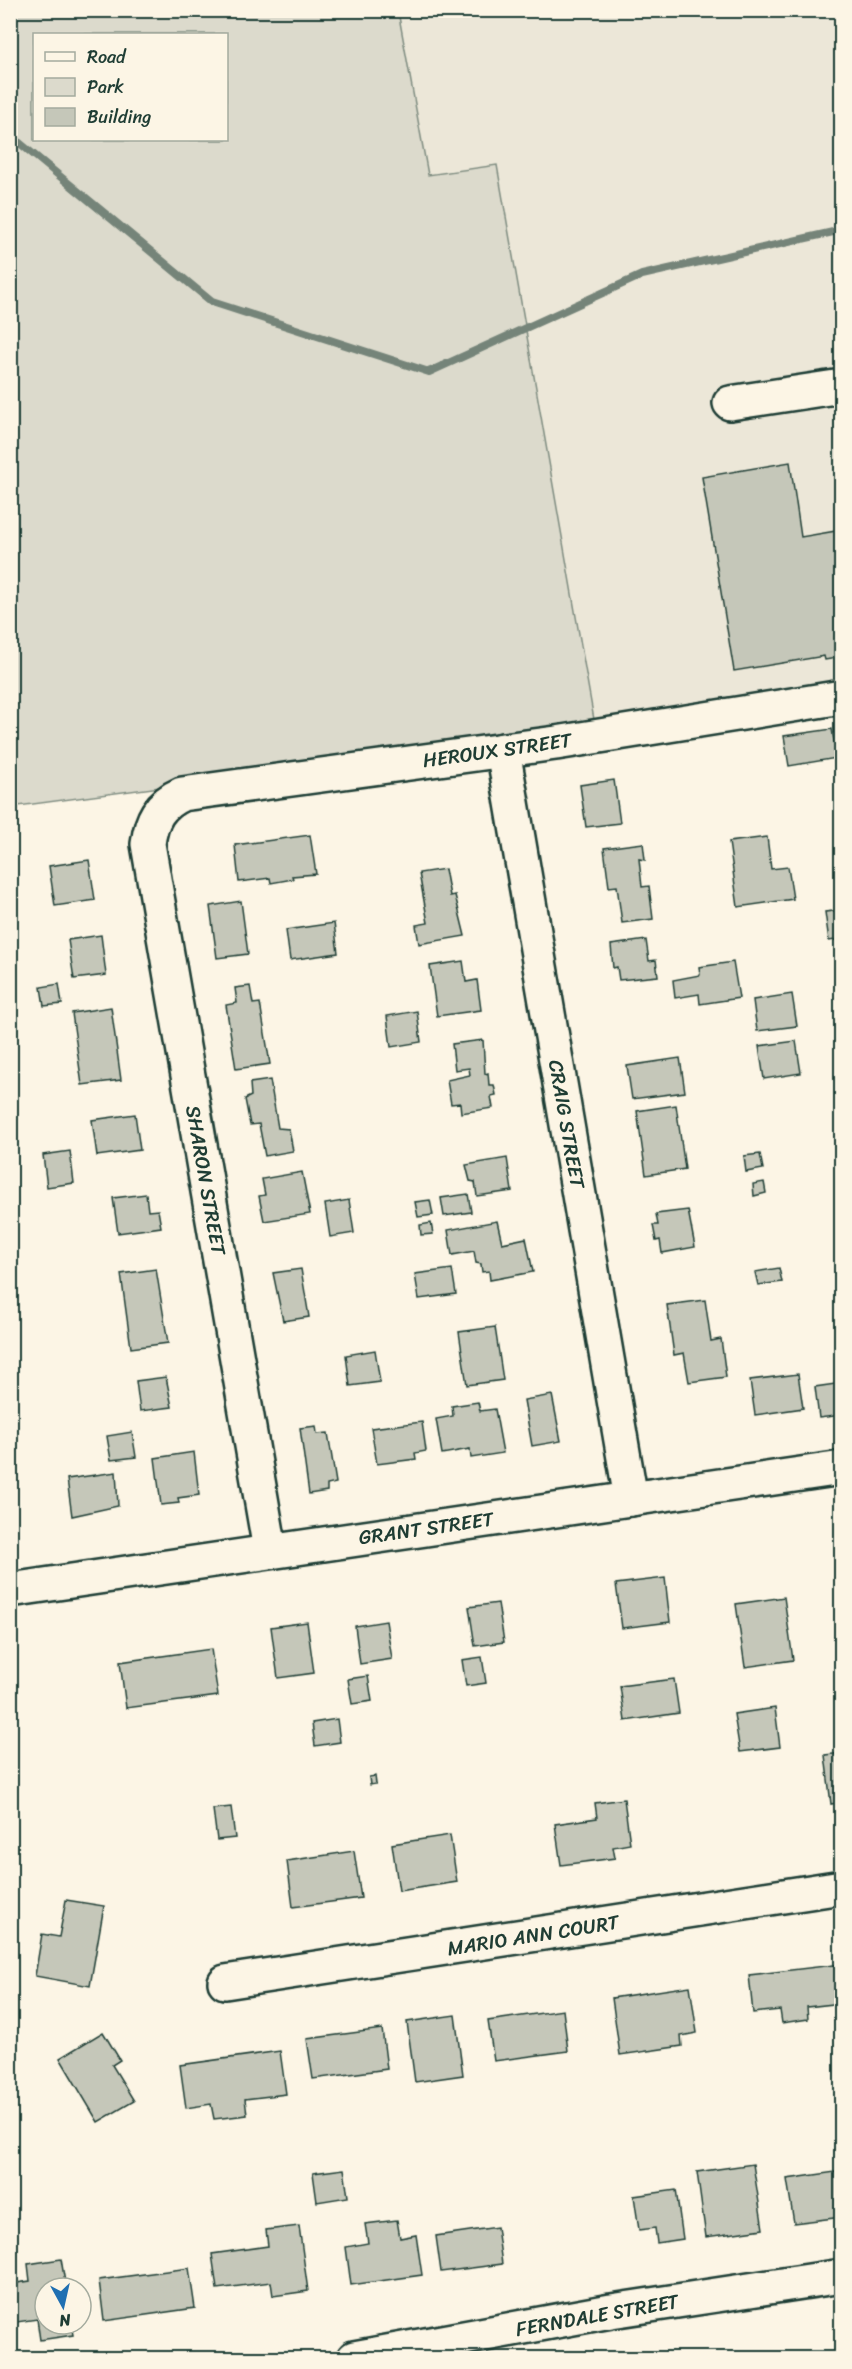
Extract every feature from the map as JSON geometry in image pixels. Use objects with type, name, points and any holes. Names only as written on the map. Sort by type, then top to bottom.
[{"type":"street","points":[[730,403],[842,386]]},
{"type":"street","name":"HEROUX STREET","points":[[158,811],[171,799],[182,794],[503,750],[842,697]]},
{"type":"street","name":"CRAIG STREET","points":[[503,750],[631,1499]]},
{"type":"street","name":"SHARON STREET","points":[[158,811],[150,825],[148,843],[270,1550]]},
{"type":"street","name":"GRANT STREET","points":[[10,1590],[270,1550],[842,1468]]},
{"type":"street","name":"MARIO ANN COURT","points":[[225,1983],[842,1887]]},
{"type":"street","name":"FERNDALE STREET","points":[[354,2358],[610,2311],[842,2276]]},
{"type":"shaded area","points":[[398,11],[841,11],[841,693],[596,731],[497,166],[428,175]]},
{"type":"green space","points":[[10,11],[398,11],[428,175],[497,165],[596,731],[165,797],[160,787],[11,807]]},
{"type":"building","points":[[790,462],[801,537],[842,530],[842,657],[825,660],[824,656],[734,671],[702,477]]},
{"type":"building","points":[[832,729],[837,758],[789,766],[784,736]]},
{"type":"building","points":[[614,780],[620,823],[586,827],[580,785]]},
{"type":"building","points":[[310,835],[316,874],[292,876],[293,879],[271,883],[270,878],[239,882],[235,845]]},
{"type":"building","points":[[767,837],[771,869],[788,867],[793,899],[738,907],[729,842]]},
{"type":"building","points":[[643,843],[645,860],[639,859],[642,887],[649,886],[653,919],[622,923],[617,886],[609,887],[604,848]]},
{"type":"building","points":[[89,860],[95,900],[55,906],[49,866]]},
{"type":"building","points":[[445,869],[450,896],[455,895],[465,936],[419,944],[416,925],[428,923],[419,873]]},
{"type":"building","points":[[241,901],[248,954],[217,958],[210,906]]},
{"type":"building","points":[[842,910],[842,939],[829,941],[825,912]]},
{"type":"building","points":[[334,923],[338,953],[290,960],[286,930]]},
{"type":"building","points":[[101,935],[106,975],[74,979],[68,940]]},
{"type":"building","points":[[646,940],[649,961],[656,960],[658,976],[619,980],[617,967],[613,968],[611,945]]},
{"type":"building","points":[[463,961],[466,982],[477,980],[481,1010],[437,1016],[430,966]]},
{"type":"building","points":[[733,962],[739,998],[700,1004],[699,994],[675,998],[673,980],[700,975],[699,967]]},
{"type":"building","points":[[59,984],[62,1004],[44,1006],[41,987]]},
{"type":"building","points":[[250,986],[253,1004],[260,1003],[270,1064],[236,1069],[226,1005],[237,1003],[235,988]]},
{"type":"building","points":[[792,994],[797,1026],[757,1031],[753,1000]]},
{"type":"building","points":[[111,1007],[121,1080],[82,1085],[72,1013]]},
{"type":"building","points":[[417,1011],[421,1042],[391,1047],[387,1016]]},
{"type":"building","points":[[483,1040],[485,1074],[488,1073],[489,1085],[494,1085],[496,1095],[491,1096],[493,1108],[461,1113],[460,1103],[451,1104],[447,1080],[470,1075],[469,1068],[455,1070],[452,1044]]},
{"type":"building","points":[[796,1041],[801,1073],[764,1079],[759,1046]]},
{"type":"building","points":[[680,1058],[685,1092],[632,1099],[627,1066]]},
{"type":"building","points":[[270,1080],[278,1128],[289,1129],[293,1151],[265,1156],[259,1124],[250,1125],[245,1099],[251,1096],[250,1083]]},
{"type":"building","points":[[676,1105],[685,1169],[646,1175],[637,1111]]},
{"type":"building","points":[[135,1114],[140,1150],[97,1156],[92,1120]]},
{"type":"building","points":[[70,1151],[74,1183],[47,1187],[43,1155]]},
{"type":"building","points":[[760,1154],[763,1169],[746,1172],[744,1156]]},
{"type":"building","points":[[507,1158],[512,1191],[477,1196],[475,1182],[470,1181],[466,1165]]},
{"type":"building","points":[[302,1172],[310,1214],[264,1221],[259,1196],[265,1195],[262,1179]]},
{"type":"building","points":[[764,1182],[766,1193],[754,1196],[753,1184]]},
{"type":"building","points":[[146,1194],[148,1211],[158,1210],[161,1227],[118,1233],[113,1198]]},
{"type":"building","points":[[468,1194],[471,1212],[444,1216],[441,1198]]},
{"type":"building","points":[[349,1200],[354,1233],[330,1237],[325,1204]]},
{"type":"building","points":[[430,1200],[433,1215],[418,1217],[415,1202]]},
{"type":"building","points":[[688,1210],[695,1247],[662,1253],[660,1240],[656,1241],[653,1225],[658,1225],[656,1214]]},
{"type":"building","points":[[497,1221],[502,1243],[526,1238],[533,1272],[490,1280],[489,1271],[482,1272],[481,1264],[476,1263],[474,1251],[452,1255],[448,1230]]},
{"type":"building","points":[[431,1223],[433,1234],[421,1235],[420,1225]]},
{"type":"building","points":[[779,1268],[782,1282],[758,1285],[755,1272]]},
{"type":"building","points":[[156,1269],[168,1343],[131,1348],[121,1274]]},
{"type":"building","points":[[301,1269],[309,1317],[283,1321],[273,1273]]},
{"type":"building","points":[[452,1269],[456,1294],[419,1299],[415,1274]]},
{"type":"building","points":[[705,1300],[711,1341],[721,1339],[726,1377],[689,1382],[684,1353],[674,1355],[667,1305]]},
{"type":"building","points":[[495,1327],[503,1380],[467,1385],[459,1332]]},
{"type":"building","points":[[375,1350],[380,1382],[350,1386],[346,1355]]},
{"type":"building","points":[[798,1374],[803,1408],[755,1415],[750,1380]]},
{"type":"building","points":[[166,1377],[172,1407],[140,1411],[136,1381]]},
{"type":"building","points":[[842,1383],[842,1415],[819,1418],[815,1387]]},
{"type":"building","points":[[552,1395],[561,1441],[532,1446],[524,1400]]},
{"type":"building","points":[[478,1402],[480,1411],[495,1409],[503,1453],[471,1458],[470,1449],[442,1454],[436,1419],[453,1416],[452,1406]]},
{"type":"building","points":[[422,1422],[426,1451],[415,1453],[416,1459],[377,1464],[371,1428]]},
{"type":"building","points":[[316,1426],[317,1434],[328,1433],[336,1483],[327,1485],[327,1491],[309,1494],[300,1428]]},
{"type":"building","points":[[132,1432],[136,1457],[111,1460],[107,1436]]},
{"type":"building","points":[[194,1452],[199,1495],[178,1498],[179,1503],[161,1505],[155,1458]]},
{"type":"building","points":[[116,1472],[118,1506],[72,1516],[67,1479]]},
{"type":"building","points":[[665,1578],[670,1622],[622,1628],[616,1584]]},
{"type":"building","points":[[784,1597],[793,1660],[745,1667],[736,1604]]},
{"type":"building","points":[[498,1603],[504,1642],[475,1646],[469,1607]]},
{"type":"building","points":[[386,1621],[392,1659],[360,1664],[355,1626]]},
{"type":"building","points":[[307,1622],[314,1673],[278,1678],[271,1627]]},
{"type":"building","points":[[211,1649],[218,1696],[126,1708],[120,1662]]},
{"type":"building","points":[[482,1657],[486,1683],[466,1686],[462,1660]]},
{"type":"building","points":[[368,1676],[372,1701],[352,1704],[348,1679]]},
{"type":"building","points":[[674,1679],[679,1713],[625,1721],[620,1686]]},
{"type":"building","points":[[775,1708],[780,1747],[740,1752],[734,1714]]},
{"type":"building","points":[[337,1719],[340,1742],[315,1746],[312,1723]]},
{"type":"building","points":[[842,1753],[842,1802],[831,1804],[825,1755]]},
{"type":"building","points":[[375,1776],[376,1784],[370,1785],[369,1777]]},
{"type":"building","points":[[624,1799],[630,1844],[613,1847],[615,1858],[561,1865],[555,1824],[597,1818],[595,1803]]},
{"type":"building","points":[[231,1807],[235,1838],[217,1840],[213,1809]]},
{"type":"building","points":[[450,1835],[457,1882],[399,1891],[392,1844]]},
{"type":"building","points":[[354,1851],[361,1898],[293,1907],[287,1861]]},
{"type":"building","points":[[66,1900],[104,1906],[90,1986],[35,1976],[42,1934],[59,1937]]},
{"type":"building","points":[[842,1964],[842,2003],[807,2007],[808,2019],[782,2023],[780,2010],[753,2013],[749,1975]]},
{"type":"building","points":[[690,1986],[697,2033],[681,2036],[682,2046],[620,2055],[612,1998]]},
{"type":"building","points":[[563,2010],[568,2051],[494,2061],[488,2021]]},
{"type":"building","points":[[455,2015],[463,2075],[415,2082],[407,2022]]},
{"type":"building","points":[[382,2029],[387,2069],[313,2079],[307,2039]]},
{"type":"building","points":[[103,2032],[120,2060],[112,2065],[134,2101],[98,2122],[60,2058]]},
{"type":"building","points":[[280,2051],[286,2094],[245,2099],[247,2115],[214,2119],[211,2104],[186,2108],[180,2065]]},
{"type":"building","points":[[753,2164],[763,2229],[706,2237],[697,2172]]},
{"type":"building","points":[[344,2169],[348,2197],[317,2202],[313,2173]]},
{"type":"building","points":[[842,2171],[842,2217],[794,2223],[787,2179]]},
{"type":"building","points":[[676,2190],[683,2239],[657,2243],[655,2228],[639,2230],[634,2196]]},
{"type":"building","points":[[397,2220],[400,2238],[416,2235],[422,2275],[351,2285],[346,2247],[368,2243],[365,2224]]},
{"type":"building","points":[[299,2226],[308,2291],[273,2296],[271,2282],[217,2289],[212,2254],[268,2246],[266,2230]]},
{"type":"building","points":[[497,2227],[502,2264],[441,2272],[436,2236]]},
{"type":"building","points":[[61,2259],[64,2276],[33,2276],[33,2320],[10,2323],[10,2284],[30,2281],[28,2264]]},
{"type":"building","points":[[189,2268],[195,2308],[104,2321],[99,2280]]},
{"type":"building","points":[[39,2336],[66,2336],[40,2340]]},
{"type":"building","points":[[759,2355],[759,2358],[737,2358]]},
{"type":"waterway","points":[[10,135],[212,302],[429,372],[642,275],[842,230]]}]
